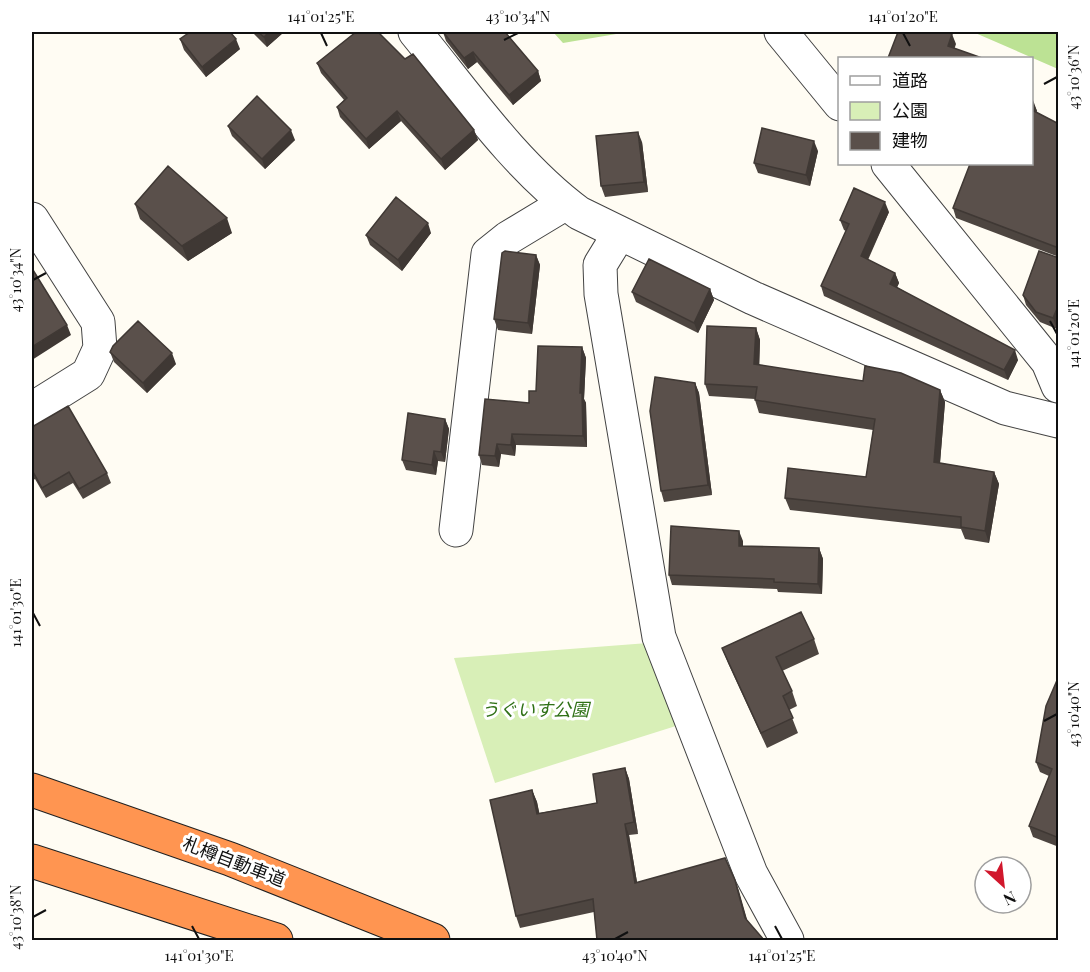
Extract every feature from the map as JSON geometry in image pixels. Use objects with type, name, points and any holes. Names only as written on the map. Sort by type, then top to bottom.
[{"type":"highway","name":"札樽自動車道","points":[[32,790],[230,859],[433,940]]},
{"type":"highway","points":[[32,861],[276,940]]},
{"type":"street","points":[[415,32],[513,152],[579,213],[753,298],[1005,408],[1059,421]]},
{"type":"street","points":[[781,32],[838,102]]},
{"type":"street","points":[[889,165],[1048,362],[1059,386]]},
{"type":"street","points":[[456,530],[488,254],[507,238],[566,203]]},
{"type":"street","points":[[32,219],[98,322],[100,348],[88,374],[32,409]]},
{"type":"street","points":[[619,234],[600,265],[601,294],[659,637],[751,874],[787,940]]},
{"type":"green space","points":[[553,32],[628,32],[563,43]]},
{"type":"green space","points":[[973,32],[1058,32],[1058,69]]},
{"type":"green space","name":"うぐいす公園","points":[[648,643],[679,725],[495,783],[454,658]]},
{"type":"building","points":[[190,32],[230,32],[236,39],[202,67],[180,39]]},
{"type":"building","points":[[258,32],[269,32],[264,37]]},
{"type":"building","points":[[356,32],[378,32],[405,59],[413,54],[474,130],[441,159],[397,111],[366,139],[337,107],[347,98],[317,63]]},
{"type":"building","points":[[443,32],[505,32],[538,71],[509,95],[473,52],[464,58]]},
{"type":"building","points":[[898,32],[946,32],[952,34],[948,46],[979,57],[888,57]]},
{"type":"building","points":[[257,96],[291,130],[262,159],[228,126]]},
{"type":"building","points":[[1033,111],[1059,124],[1059,240],[1056,247],[953,208],[970,165],[1033,165]]},
{"type":"building","points":[[762,128],[814,141],[806,175],[754,163]]},
{"type":"building","points":[[638,132],[644,182],[601,186],[596,136]]},
{"type":"building","points":[[168,166],[227,218],[182,246],[135,204]]},
{"type":"building","points":[[854,188],[885,202],[861,256],[895,273],[890,284],[1015,350],[1004,370],[821,286],[849,224],[840,220]]},
{"type":"building","points":[[396,197],[428,223],[398,260],[366,235]]},
{"type":"building","points":[[505,251],[536,255],[528,323],[494,319],[502,253]]},
{"type":"building","points":[[1039,251],[1059,258],[1059,304],[1053,318],[1036,312],[1023,295]]},
{"type":"building","points":[[649,259],[710,289],[694,323],[632,292]]},
{"type":"building","points":[[32,271],[67,325],[32,347]]},
{"type":"building","points":[[138,321],[172,353],[143,383],[110,352]]},
{"type":"building","points":[[707,326],[756,328],[754,364],[863,381],[865,366],[901,373],[940,390],[934,462],[994,472],[985,531],[961,527],[961,517],[785,498],[788,468],[866,477],[875,419],[755,400],[757,387],[705,384]]},
{"type":"building","points":[[538,346],[582,347],[580,393],[582,393],[583,436],[512,434],[511,445],[497,444],[495,456],[479,455],[485,399],[529,403],[529,391],[536,391]]},
{"type":"building","points":[[655,377],[695,383],[708,485],[661,491],[650,411]]},
{"type":"building","points":[[68,406],[107,473],[79,489],[69,472],[42,488],[32,470],[32,427]]},
{"type":"building","points":[[408,413],[445,419],[441,452],[434,451],[432,465],[402,460]]},
{"type":"building","points":[[671,526],[739,531],[739,546],[819,548],[818,584],[774,582],[774,579],[669,575]]},
{"type":"building","points":[[801,612],[814,639],[776,657],[792,691],[783,696],[793,718],[761,733],[722,648]]},
{"type":"building","points":[[1058,678],[1059,838],[1029,826],[1052,769],[1036,762],[1046,706]]},
{"type":"building","points":[[625,768],[634,822],[625,824],[635,883],[725,858],[735,880],[745,918],[764,940],[597,940],[593,899],[516,916],[490,800],[532,790],[537,814],[597,803],[593,774]]}]
